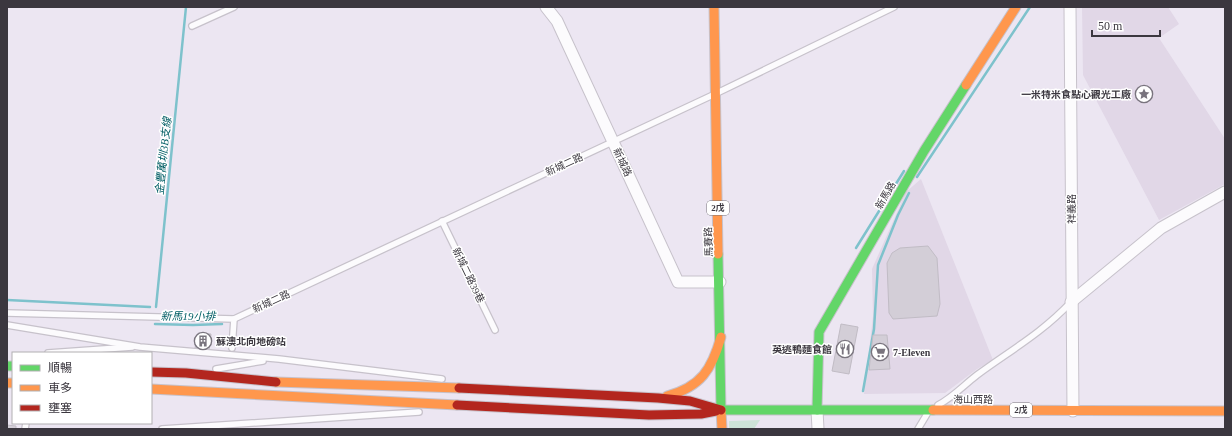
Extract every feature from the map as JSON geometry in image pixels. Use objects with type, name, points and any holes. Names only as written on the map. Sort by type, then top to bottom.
[{"type":"main road","name":"馬賽路","points":[[714,7],[722,429]]},
{"type":"main road","name":"新馬路","points":[[817,410],[818,332],[924,151],[1016,7]]},
{"type":"main road","points":[[658,398],[678,394],[695,385],[711,365],[721,336]]},
{"type":"main road","points":[[152,372],[186,373],[259,381],[521,390],[690,400],[721,410]]},
{"type":"main road","points":[[152,389],[470,404],[649,415],[701,414],[721,410]]},
{"type":"main road","name":"海山西路","points":[[721,410],[1225,411]]},
{"type":"main road","points":[[649,415],[671,419],[684,424]]},
{"type":"street","name":"新城路","points":[[546,7],[557,21],[678,282],[720,282]]},
{"type":"street","name":"祥義路","points":[[1070,7],[1073,410]]},
{"type":"street","points":[[1071,302],[1161,228],[1225,192]]},
{"type":"street","points":[[817,410],[818,429]]},
{"type":"lane","points":[[192,26],[234,7]]},
{"type":"lane","name":"新城二路","points":[[234,319],[715,94],[894,7]]},
{"type":"lane","name":"新城二路39巷","points":[[442,221],[495,330]]},
{"type":"lane","points":[[918,429],[929,410],[941,404],[977,375],[1045,328],[1071,302]]},
{"type":"lane","points":[[7,313],[234,319],[232,348]]},
{"type":"lane","points":[[7,325],[140,347],[279,359],[447,379]]},
{"type":"lane","points":[[63,352],[140,347]]},
{"type":"lane","points":[[186,373],[279,359]]},
{"type":"lane","points":[[462,382],[521,390]]},
{"type":"lane","points":[[432,410],[470,404]]},
{"type":"lane","points":[[162,429],[424,411]]},
{"type":"shaded area","name":"一米特米食點心觀光工廠","points":[[1082,7],[1168,7],[1179,24],[1159,38],[1225,139],[1225,184],[1159,220],[1083,75]]},
{"type":"shaded area","points":[[921,179],[993,360],[977,369],[945,393],[864,394],[873,316],[872,269],[906,192]]},
{"type":"green space","points":[[760,420],[754,429],[729,429],[729,421]]},
{"type":"building","points":[[928,246],[937,258],[940,304],[937,316],[893,319],[889,313],[887,263],[892,253],[900,248]]},
{"type":"building","name":"英逃鴨麵食館","points":[[841,324],[858,327],[849,374],[832,371]]},
{"type":"building","name":"蘇澳北向地磅站","points":[[198,333],[211,334],[209,350],[195,348]]},
{"type":"building","name":"7-Eleven","points":[[873,335],[887,335],[890,369],[869,370]]},
{"type":"building","points":[[7,425],[16,426],[16,429],[7,429]]},
{"type":"waterway","name":"金豐萬圳3B支線","points":[[156,307],[186,7]]},
{"type":"waterway","points":[[917,177],[1030,7]]},
{"type":"waterway","points":[[856,248],[904,171]]},
{"type":"waterway","points":[[863,391],[874,329],[878,265],[898,215],[909,193]]},
{"type":"waterway","points":[[7,300],[150,307]]},
{"type":"waterway","name":"新馬19小排","points":[[155,324],[222,324]]},
{"type":"traffic: fast","points":[[817,410],[819,332],[924,151],[966,85]]},
{"type":"traffic: fast","points":[[718,254],[721,410],[933,410]]},
{"type":"traffic: fast","points":[[7,366],[12,366]]},
{"type":"traffic: slow","points":[[714,7],[718,254]]},
{"type":"traffic: slow","points":[[966,85],[1016,7]]},
{"type":"traffic: slow","points":[[667,396],[679,392],[697,382],[714,358],[721,337]]},
{"type":"traffic: slow","points":[[276,382],[459,388]]},
{"type":"traffic: slow","points":[[7,383],[12,383]]},
{"type":"traffic: slow","points":[[152,389],[457,405]]},
{"type":"traffic: slow","points":[[721,410],[722,429]]},
{"type":"traffic: slow","points":[[933,410],[1225,411]]},
{"type":"traffic: jam","points":[[152,372],[186,373],[276,382]]},
{"type":"traffic: jam","points":[[459,388],[658,398],[690,401],[721,410]]},
{"type":"traffic: jam","points":[[457,405],[649,415],[701,414],[716,411]]},
{"type":"place","name":"一米特米食點心觀光工廠","points":[[1144,94]]},
{"type":"place","name":"蘇澳北向地磅站","points":[[203,341]]},
{"type":"place","name":"英逃鴨麵食館","points":[[845,349]]},
{"type":"place","name":"7-Eleven","points":[[880,352]]}]
